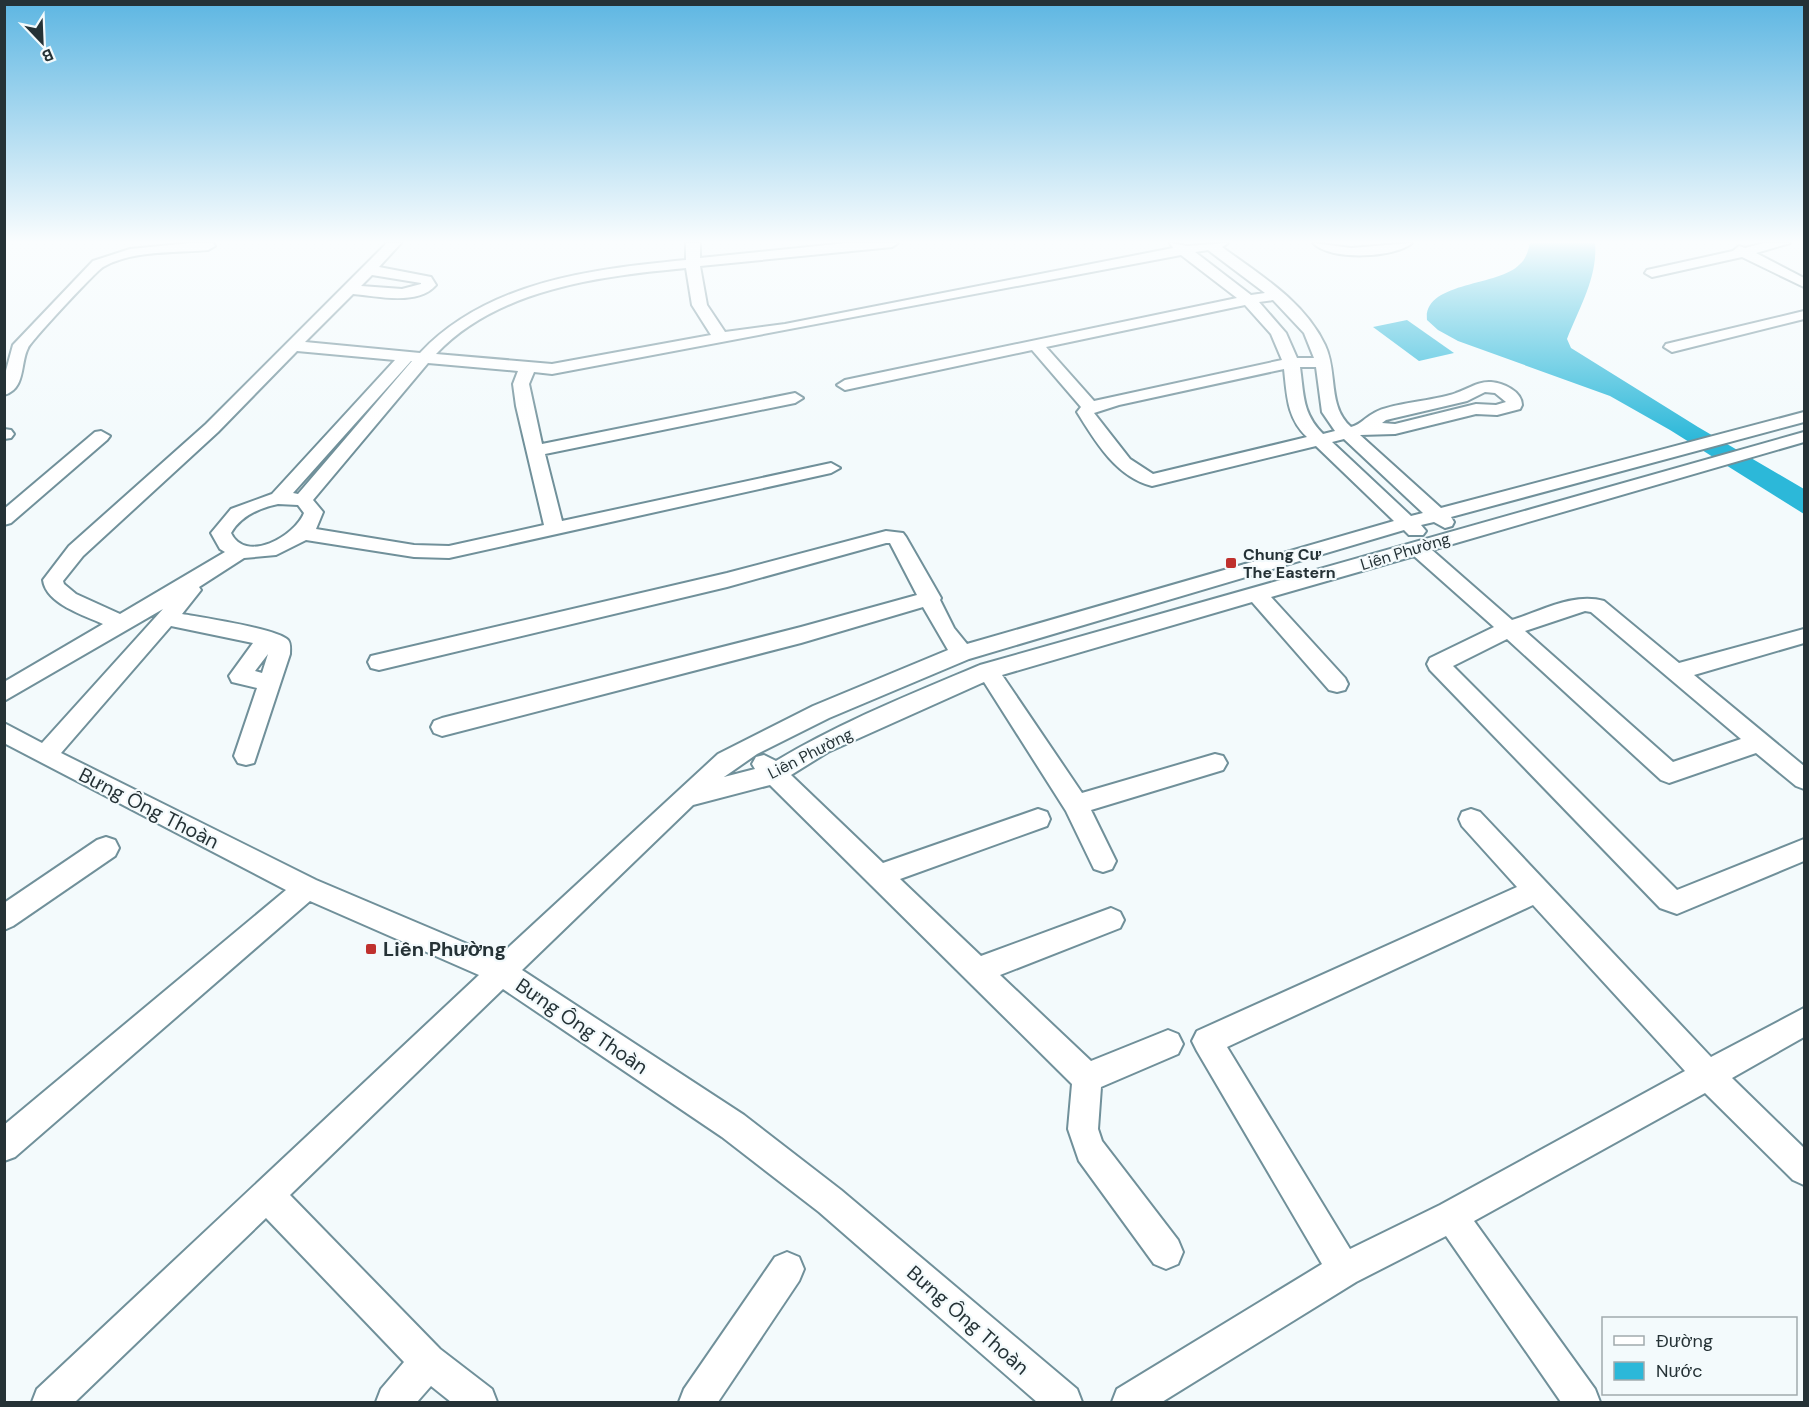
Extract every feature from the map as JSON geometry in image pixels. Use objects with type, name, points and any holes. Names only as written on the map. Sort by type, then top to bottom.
[{"type":"street","points":[[4,390],[15,376],[18,351],[21,345],[56,309]]},
{"type":"street","points":[[120,623],[69,598],[54,587],[53,580],[76,551],[212,428],[331,309]]},
{"type":"street","points":[[278,498],[300,477],[374,390],[434,330],[469,309]]},
{"type":"street","points":[[303,500],[441,340],[467,321],[495,309]]},
{"type":"street","points":[[699,309],[705,321],[722,338]]},
{"type":"street","points":[[294,346],[528,368],[566,368],[872,309]]},
{"type":"street","points":[[845,385],[1209,309]]},
{"type":"street","points":[[1254,309],[1278,333],[1291,363],[1295,408],[1303,424],[1407,523],[1424,546],[1509,629],[1669,773],[1760,742]]},
{"type":"street","points":[[1288,309],[1310,330],[1323,362],[1327,407],[1334,421],[1460,535]]},
{"type":"street","points":[[1672,347],[1804,315]]},
{"type":"street","points":[[1036,345],[1091,408]]},
{"type":"street","points":[[1323,362],[1291,363],[1091,408],[1085,412],[1099,434],[1138,476],[1145,479],[1368,428],[1395,429],[1476,409],[1509,408],[1514,405],[1514,400],[1502,391],[1483,386],[1461,397],[1380,416],[1368,428]]},
{"type":"street","points":[[528,368],[521,384],[555,530]]},
{"type":"street","points":[[536,451],[795,398]]},
{"type":"street","name":"Liên Phường","points":[[685,797],[726,761],[749,748],[830,708],[962,653],[1407,523],[1804,417]]},
{"type":"street","points":[[4,519],[101,436]]},
{"type":"street","name":"Liên Phường","points":[[685,797],[774,774],[820,746],[900,708],[988,671],[1804,437]]},
{"type":"street","points":[[304,533],[414,551],[450,552],[831,468]]},
{"type":"street","points":[[278,498],[303,500],[314,512],[314,520],[304,533],[285,545],[270,550],[240,552],[229,548],[222,542],[221,533],[226,524],[248,507],[278,498]]},
{"type":"street","points":[[379,662],[726,580],[886,537],[896,537],[899,541],[931,598],[946,632],[962,653]]},
{"type":"street","points":[[4,693],[58,657],[202,578],[240,552]]},
{"type":"street","points":[[45,756],[202,578]]},
{"type":"street","points":[[1257,595],[1337,684]]},
{"type":"street","points":[[442,727],[801,635],[931,598]]},
{"type":"street","points":[[1804,779],[1592,604],[1584,604],[1509,629],[1438,661],[1437,664],[1669,900],[1677,902],[1804,850]]},
{"type":"street","points":[[167,618],[268,639],[279,644],[280,649],[270,683],[246,756]]},
{"type":"street","points":[[1674,672],[1804,636]]},
{"type":"street","points":[[268,639],[240,676],[270,683]]},
{"type":"street","points":[[988,671],[1076,805],[1103,861]]},
{"type":"street","name":"Bưng Ông Thoàn","points":[[4,732],[45,756],[307,888],[500,971],[751,1140],[830,1201],[1064,1402]]},
{"type":"street","points":[[749,748],[1087,1078]]},
{"type":"street","points":[[1076,805],[1215,763]]},
{"type":"street","points":[[50,1402],[685,797]]},
{"type":"street","points":[[878,876],[1038,819]]},
{"type":"street","points":[[1471,819],[1708,1075],[1804,1169]]},
{"type":"street","points":[[4,918],[106,848]]},
{"type":"street","points":[[4,1146],[307,888]]},
{"type":"street","points":[[1344,1270],[1207,1041],[1538,890]]},
{"type":"street","points":[[976,971],[1111,920]]},
{"type":"street","points":[[1130,1402],[1344,1270],[1450,1216],[1804,1022]]},
{"type":"street","points":[[1087,1078],[1168,1044]]},
{"type":"street","points":[[1087,1078],[1083,1129],[1090,1149],[1166,1252]]},
{"type":"street","points":[[267,1195],[428,1361],[479,1402]]},
{"type":"street","points":[[1450,1216],[1582,1402]]},
{"type":"street","points":[[697,1402],[787,1269]]},
{"type":"street","points":[[393,1402],[428,1361]]},
{"type":"water","points":[[1429,309],[1580,309],[1567,339],[1571,348],[1698,427],[1804,489],[1804,514],[1670,430],[1610,396],[1458,341],[1438,330],[1427,320]]},
{"type":"water","points":[[1407,320],[1454,353],[1419,361],[1373,327]]},
{"type":"place","name":"Chung Cư The Eastern","points":[[1231,563]]},
{"type":"place","name":"Liên Phường","points":[[371,949]]}]
